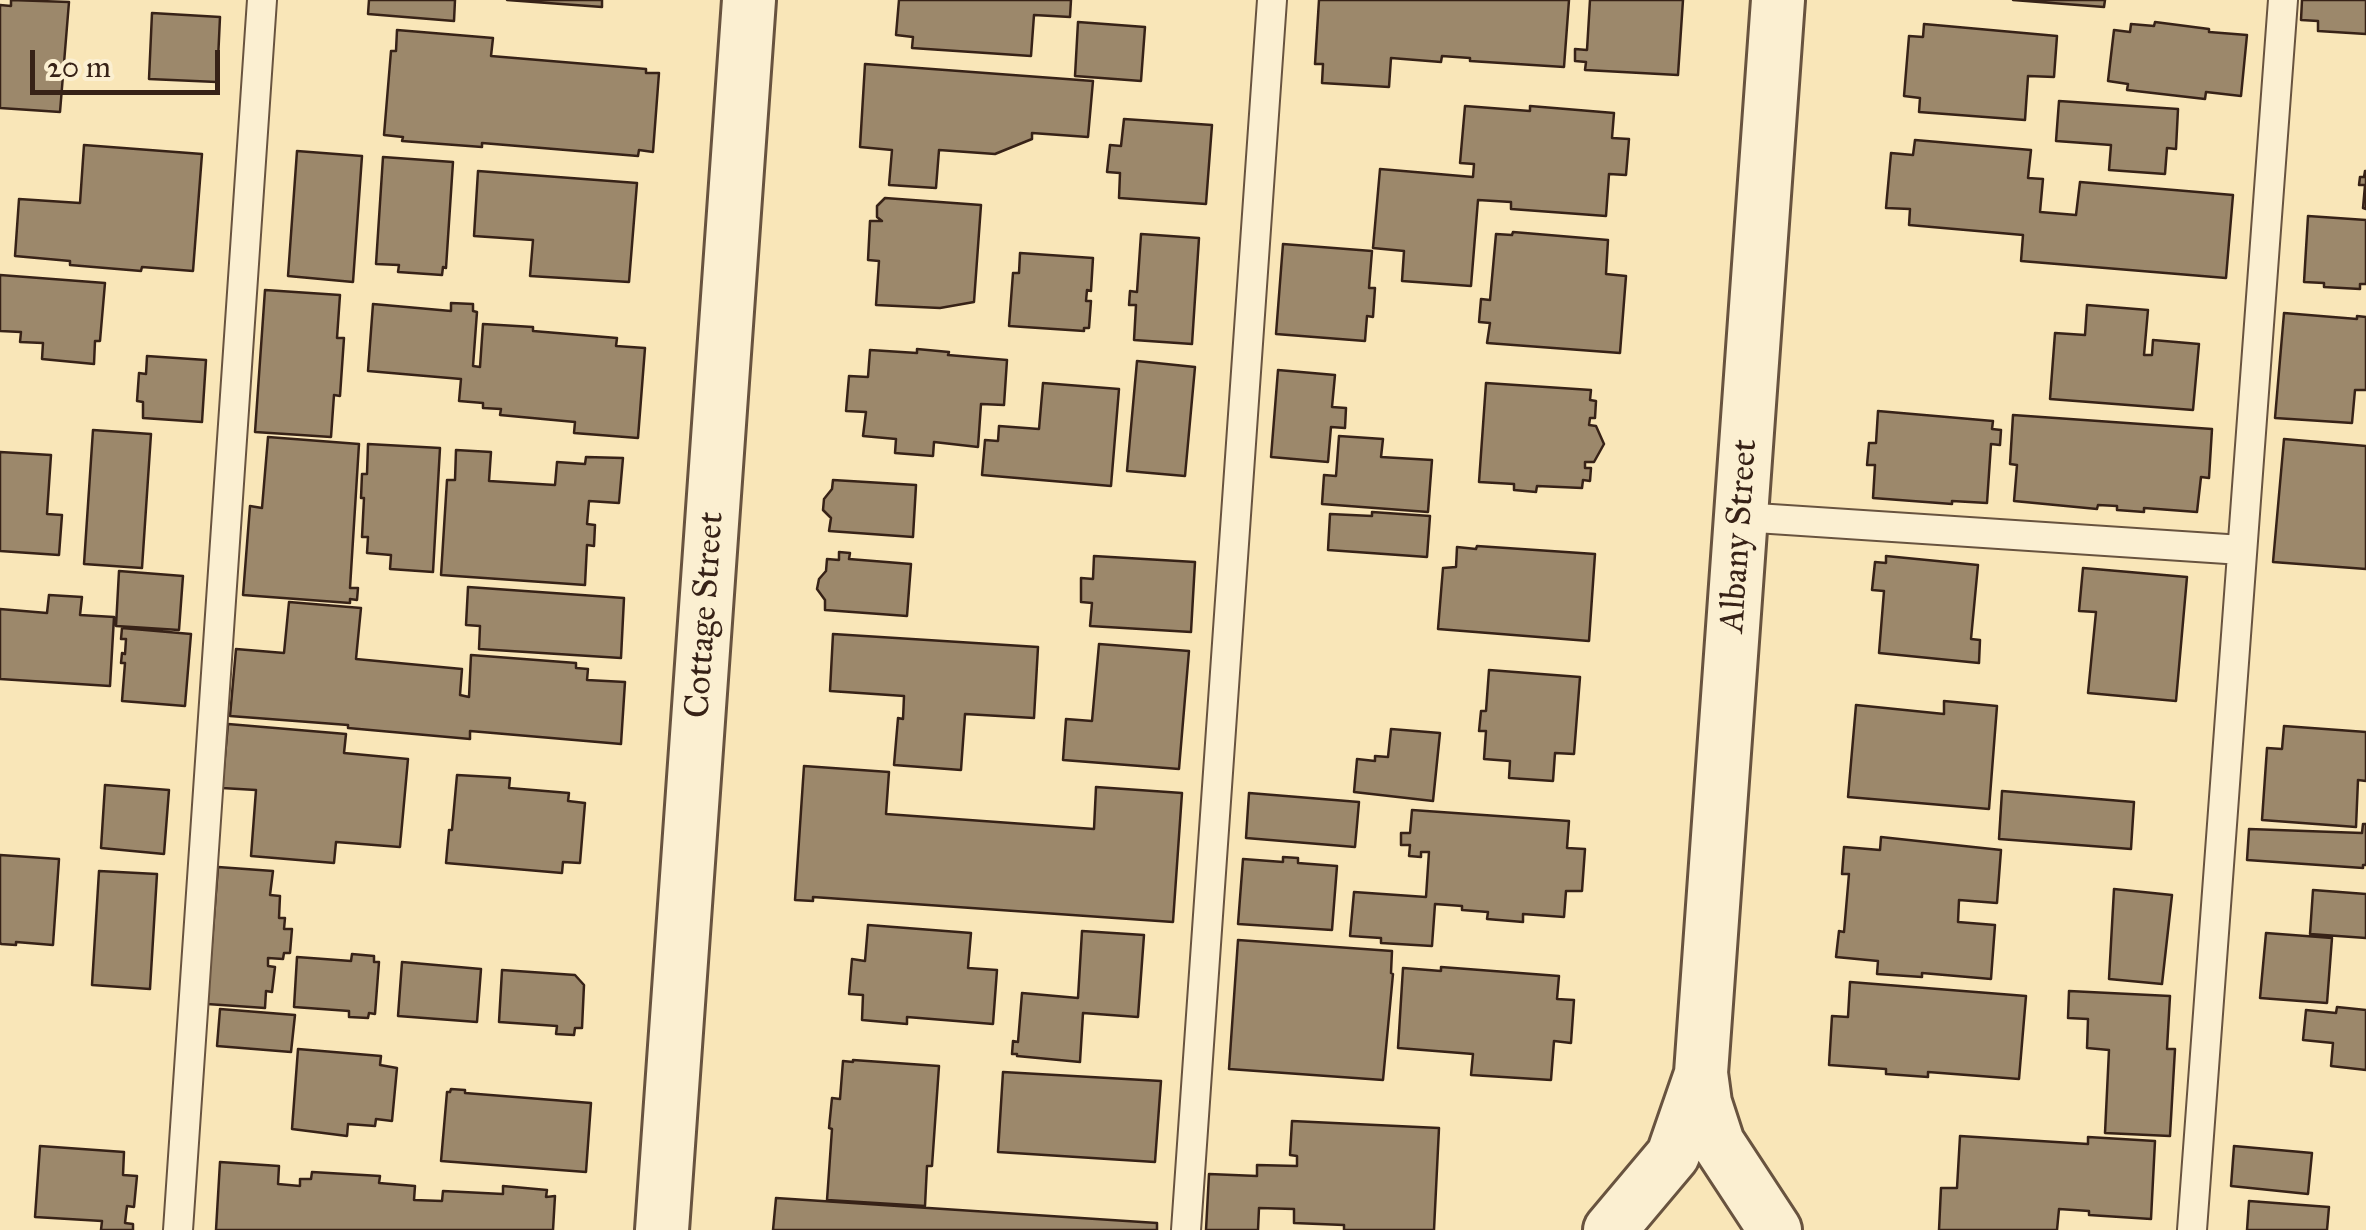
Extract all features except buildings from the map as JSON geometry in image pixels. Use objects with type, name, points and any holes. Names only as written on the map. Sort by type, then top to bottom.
[{"type":"street","name":"Cottage Street","points":[[662,1230],[749,0]]},
{"type":"street","name":"Albany Street","points":[[1774,1230],[1718,1143],[1704,1104],[1702,1073],[1778,0]]},
{"type":"street","name":"Albany Street","points":[[1610,1230],[1673,1155],[1702,1073]]},
{"type":"lane","points":[[178,1230],[262,0]]},
{"type":"lane","points":[[1186,1230],[1272,0]]},
{"type":"lane","points":[[2192,1230],[2283,0]]},
{"type":"lane","points":[[1741,517],[2242,550]]}]
